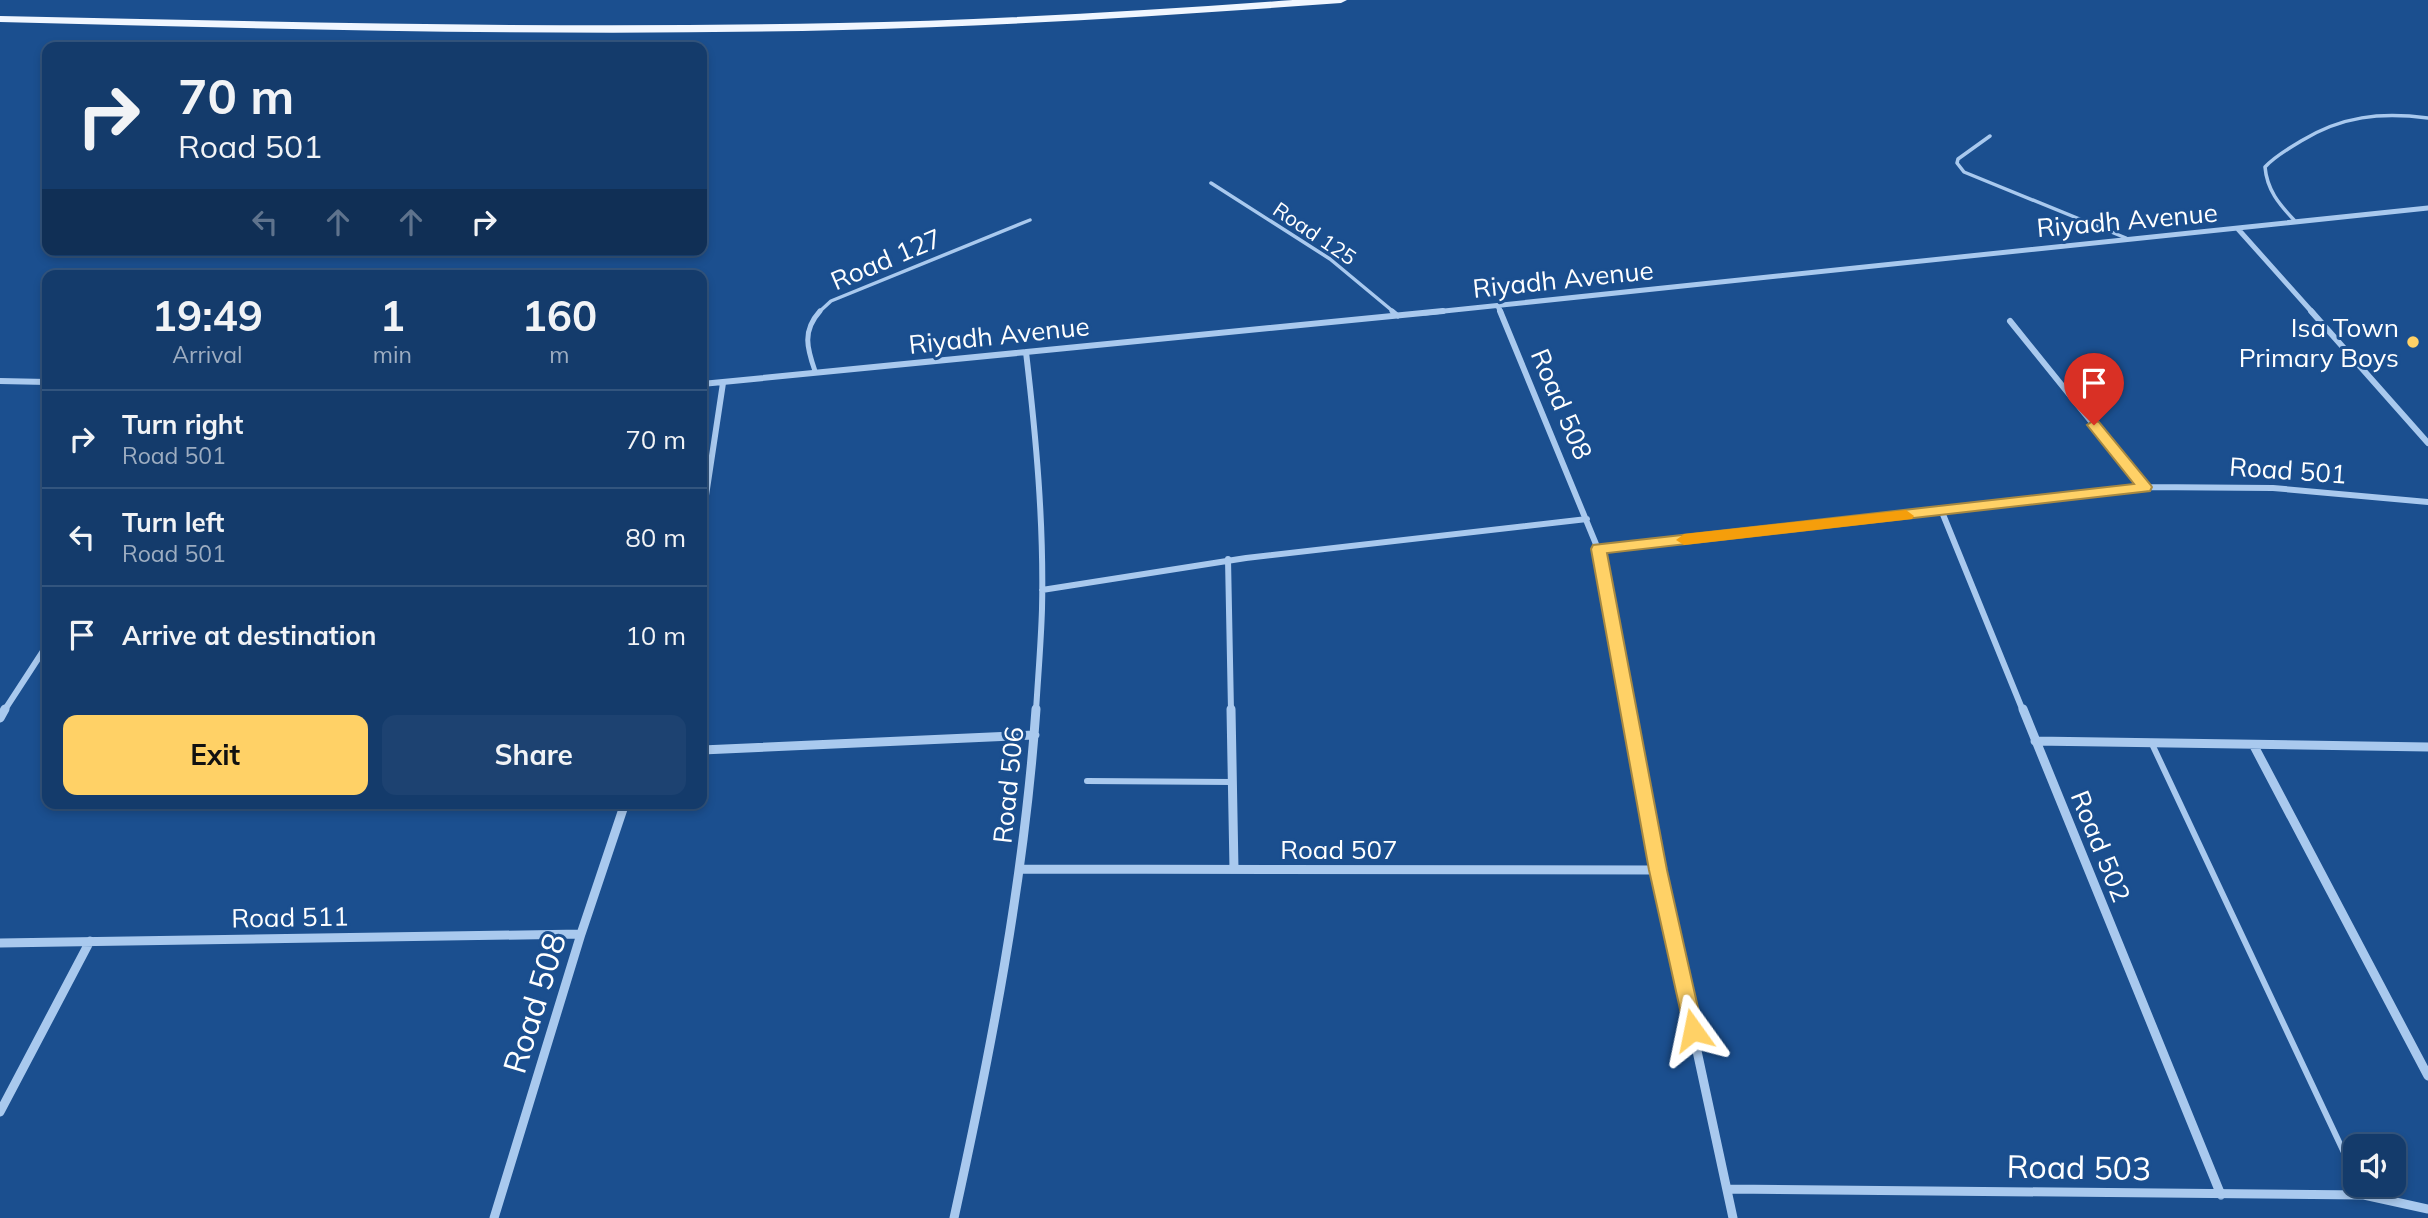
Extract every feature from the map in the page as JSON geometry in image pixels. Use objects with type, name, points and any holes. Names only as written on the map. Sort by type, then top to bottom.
[{"type":"main road","points":[[0,19],[488,30],[774,28],[1084,16],[1341,0]]},
{"type":"street","name":"Riyadh Avenue","points":[[707,384],[1498,306],[2126,238],[2238,229],[2294,220],[2428,208]]},
{"type":"street","points":[[2238,229],[2428,443]]},
{"type":"street","name":"Road 508","points":[[1498,306],[1598,549],[1658,870],[1733,1218]]},
{"type":"street","points":[[2010,321],[2144,487]]},
{"type":"street","name":"Road 506","points":[[954,1218],[992,1047],[1021,869],[1035,735],[1042,590],[1032,405],[1026,352]]},
{"type":"street","points":[[0,381],[42,382]]},
{"type":"street","points":[[707,489],[723,383]]},
{"type":"street","name":"Road 501","points":[[1598,549],[2144,487],[2273,488],[2428,502]]},
{"type":"street","name":"Road 502","points":[[1942,512],[2221,1195]]},
{"type":"street","points":[[1042,590],[1228,559],[1587,519]]},
{"type":"street","points":[[1228,559],[1234,869]]},
{"type":"street","points":[[0,719],[42,654]]},
{"type":"street","points":[[707,750],[1035,735]]},
{"type":"street","points":[[2035,741],[2428,747]]},
{"type":"street","points":[[2254,746],[2428,1076]]},
{"type":"street","name":"Road 508","points":[[494,1218],[581,934],[623,809]]},
{"type":"street","name":"Road 507","points":[[1021,869],[1658,870]]},
{"type":"street","name":"Road 511","points":[[0,943],[581,934]]},
{"type":"street","points":[[0,1112],[90,941]]},
{"type":"street","name":"Road 503","points":[[1728,1189],[2343,1195]]},
{"type":"street","name":"Road 503","points":[[2373,1197],[2428,1209]]},
{"type":"lane","points":[[2294,220],[2269,191],[2265,180],[2265,167],[2272,159],[2353,116],[2383,113],[2428,118]]},
{"type":"lane","points":[[1990,136],[1958,159],[1957,163],[1964,172],[2126,238]]},
{"type":"lane","name":"Road 125","points":[[1211,183],[1330,259],[1398,316]]},
{"type":"lane","name":"Road 127","points":[[815,372],[806,348],[805,336],[809,324],[818,312],[831,302],[1030,220]]},
{"type":"lane","points":[[2152,744],[2343,1150]]},
{"type":"lane","points":[[1087,780],[1232,782]]},
{"type":"slow traffic","points":[[1684,540],[1906,516]]},
{"type":"place","name":"Isa Town Primary Boys","points":[[2413,342]]},
{"type":"route","points":[[1693,1030],[1658,870],[1598,549],[2144,487],[2094,425]]}]
